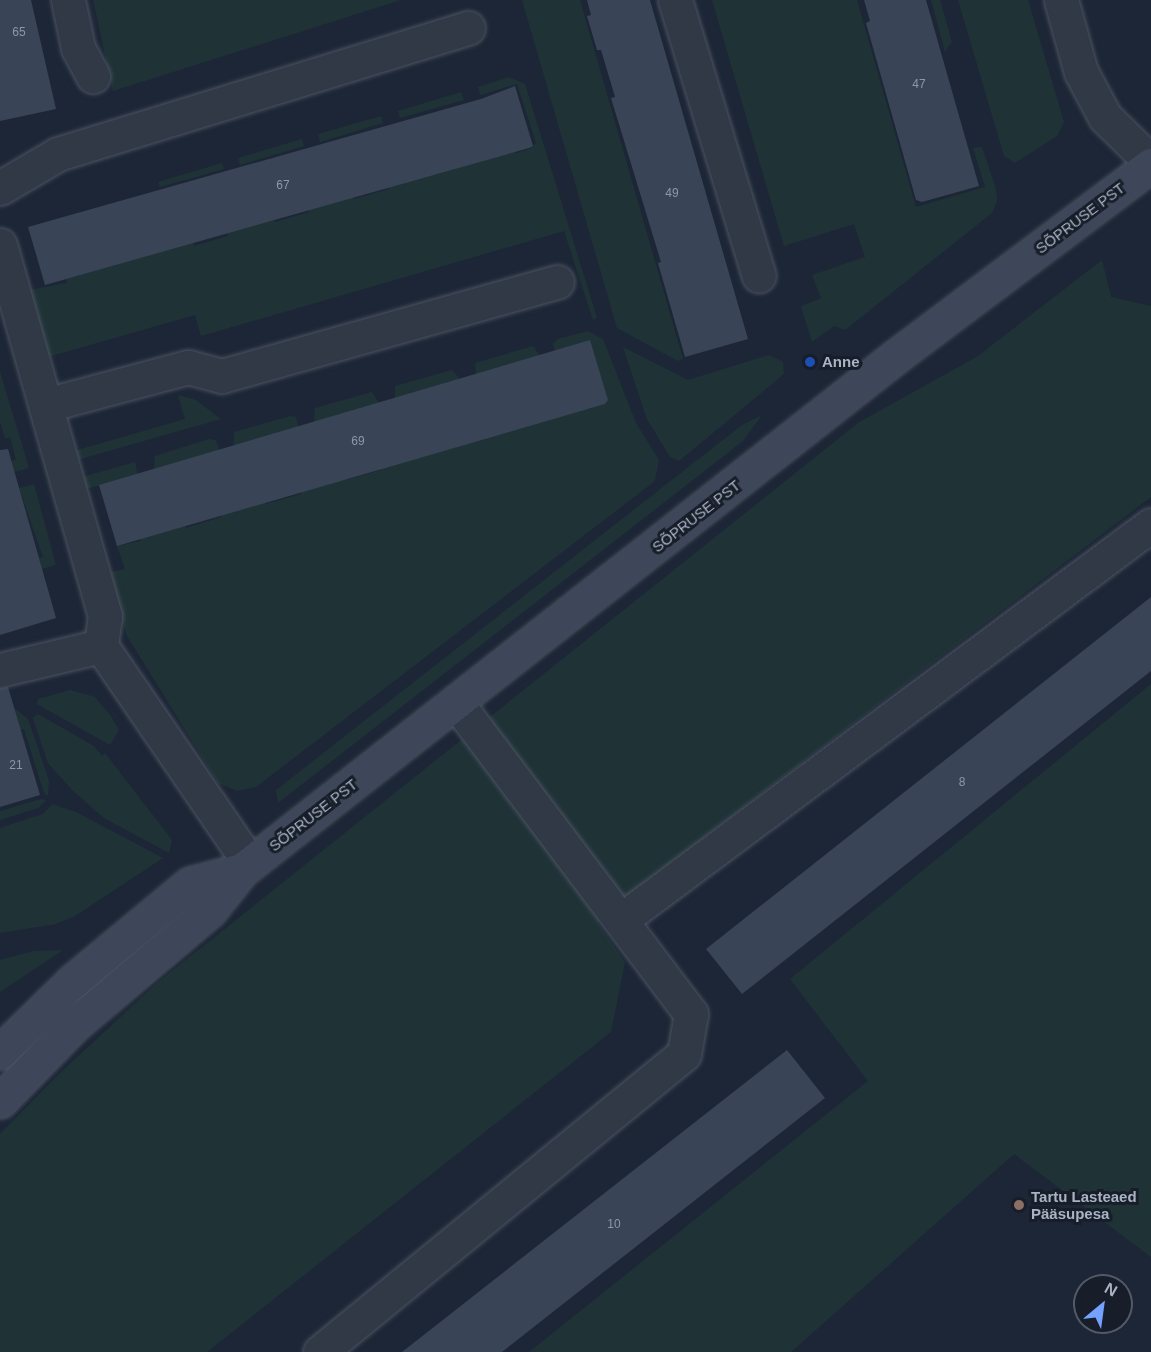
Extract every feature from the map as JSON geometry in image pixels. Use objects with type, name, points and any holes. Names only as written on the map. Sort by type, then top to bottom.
[{"type":"main road","name":"SÕPRUSE PST","points":[[0,1101],[74,1025],[210,910],[246,867],[895,357],[1151,163]]},
{"type":"main road","name":"SÕPRUSE PST","points":[[0,1053],[74,981],[190,884],[246,867]]},
{"type":"street","points":[[68,0],[78,48],[93,76]]},
{"type":"street","points":[[675,0],[759,276]]},
{"type":"street","points":[[1061,0],[1081,72],[1100,108],[1151,163]]},
{"type":"street","points":[[0,188],[58,154],[468,28]]},
{"type":"street","points":[[0,245],[105,616],[101,646],[246,867]]},
{"type":"street","points":[[46,405],[188,367],[222,376],[557,282]]},
{"type":"street","points":[[621,920],[1151,525]]},
{"type":"street","points":[[0,670],[101,646]]},
{"type":"street","points":[[320,1352],[684,1054],[692,1014],[457,703]]},
{"type":"green space","points":[[93,0],[401,0],[113,91]]},
{"type":"green space","points":[[522,0],[580,0],[683,359],[678,361],[617,328]]},
{"type":"green space","points":[[712,0],[857,0],[916,207],[985,187],[973,148],[982,147],[996,189],[997,201],[992,213],[845,330],[834,326],[812,342],[801,306],[821,298],[812,275],[865,257],[854,224],[784,246]]},
{"type":"green space","points":[[931,0],[940,0],[952,42],[945,52]]},
{"type":"green space","points":[[958,0],[1028,0],[1064,122],[1057,136],[1015,163],[1004,156]]},
{"type":"green space","points":[[509,77],[525,84],[597,318],[593,320],[564,231],[201,336],[195,315],[48,357],[29,290],[67,283],[66,279],[193,242],[194,246],[228,236],[227,232],[309,212],[308,208],[352,195],[354,199],[389,189],[388,184],[434,171],[436,175],[514,150],[516,153],[529,149],[536,143],[517,84],[480,95],[478,87]]},
{"type":"green space","points":[[461,92],[464,100],[400,118],[398,111]]},
{"type":"green space","points":[[381,116],[383,123],[320,142],[318,134]]},
{"type":"green space","points":[[302,139],[304,146],[240,165],[238,158]]},
{"type":"green space","points":[[222,163],[224,169],[160,187],[158,182]]},
{"type":"green space","points":[[1102,260],[1111,297],[1151,306],[1151,497],[641,885],[598,923],[625,962],[611,1032],[207,1352],[0,1352],[0,1134],[62,1071],[157,983],[858,423],[978,356]]},
{"type":"green space","points":[[588,331],[603,339],[636,423],[659,460],[655,481],[256,787],[237,791],[218,783],[127,636],[107,573],[125,569],[117,546],[141,541],[140,536],[184,523],[186,528],[221,517],[220,512],[264,499],[266,504],[301,494],[300,488],[345,475],[346,480],[381,470],[380,464],[462,446],[461,441],[586,404],[588,409],[604,404],[590,340],[556,353],[553,344],[558,339]]},
{"type":"green space","points":[[533,346],[541,357],[476,377],[475,363]]},
{"type":"green space","points":[[623,347],[688,380],[769,355],[783,362],[784,374],[679,461],[670,457],[647,419]]},
{"type":"green space","points":[[452,370],[462,381],[395,401],[395,386]]},
{"type":"green space","points":[[0,372],[29,468],[15,472],[11,461],[16,460],[10,437],[5,439],[0,422]]},
{"type":"green space","points":[[372,392],[380,405],[314,425],[315,408]]},
{"type":"green space","points":[[178,395],[194,399],[221,419],[77,460],[74,451],[185,419]]},
{"type":"green space","points":[[762,415],[743,441],[278,803],[276,790],[742,425]]},
{"type":"green space","points":[[290,416],[296,417],[299,429],[234,448],[234,432]]},
{"type":"green space","points":[[209,439],[216,440],[220,452],[154,472],[155,456]]},
{"type":"green space","points":[[135,462],[138,476],[85,489],[82,477]]},
{"type":"green space","points":[[34,484],[56,565],[42,569],[39,558],[43,557],[19,488]]},
{"type":"green space","points":[[1151,684],[1151,1257],[1014,1154],[791,1352],[529,1352],[868,1081],[790,979]]},
{"type":"green space","points":[[70,690],[95,697],[111,716],[119,730],[110,745],[37,704],[38,699]]},
{"type":"green space","points":[[13,707],[28,719],[49,781],[48,796],[44,793],[24,729],[10,733]]},
{"type":"green space","points":[[38,714],[94,746],[102,756],[105,753],[172,840],[169,853],[104,818],[73,791],[48,763],[33,718]]},
{"type":"green space","points":[[41,799],[46,800],[38,808],[0,820],[0,811]]},
{"type":"green space","points":[[52,804],[76,812],[163,858],[75,916],[56,924],[0,933],[0,828],[43,814]]},
{"type":"green space","points":[[63,950],[0,992],[0,960],[34,951]]},
{"type":"building","points":[[0,0],[31,0],[56,109],[0,121]]},
{"type":"building","points":[[587,0],[650,0],[748,339],[685,357],[658,263],[661,262],[611,98],[615,97],[601,50],[597,50],[587,16],[591,15]]},
{"type":"building","points":[[864,0],[926,0],[979,186],[922,202],[916,200],[866,23],[870,21]]},
{"type":"building","points":[[515,86],[533,146],[529,148],[45,285],[28,227],[481,99]]},
{"type":"building","points":[[590,340],[608,400],[605,404],[117,546],[99,485]]},
{"type":"building","points":[[8,449],[56,618],[0,635],[0,450]]},
{"type":"building","points":[[1151,597],[1151,671],[742,994],[706,949]]},
{"type":"building","points":[[8,687],[40,795],[0,807],[0,688]]},
{"type":"building","points":[[787,1050],[825,1098],[502,1352],[402,1352]]},
{"type":"place","name":"Anne","points":[[810,362]]},
{"type":"place","name":"Tartu Lasteaed Pääsupesa","points":[[1019,1205]]}]
